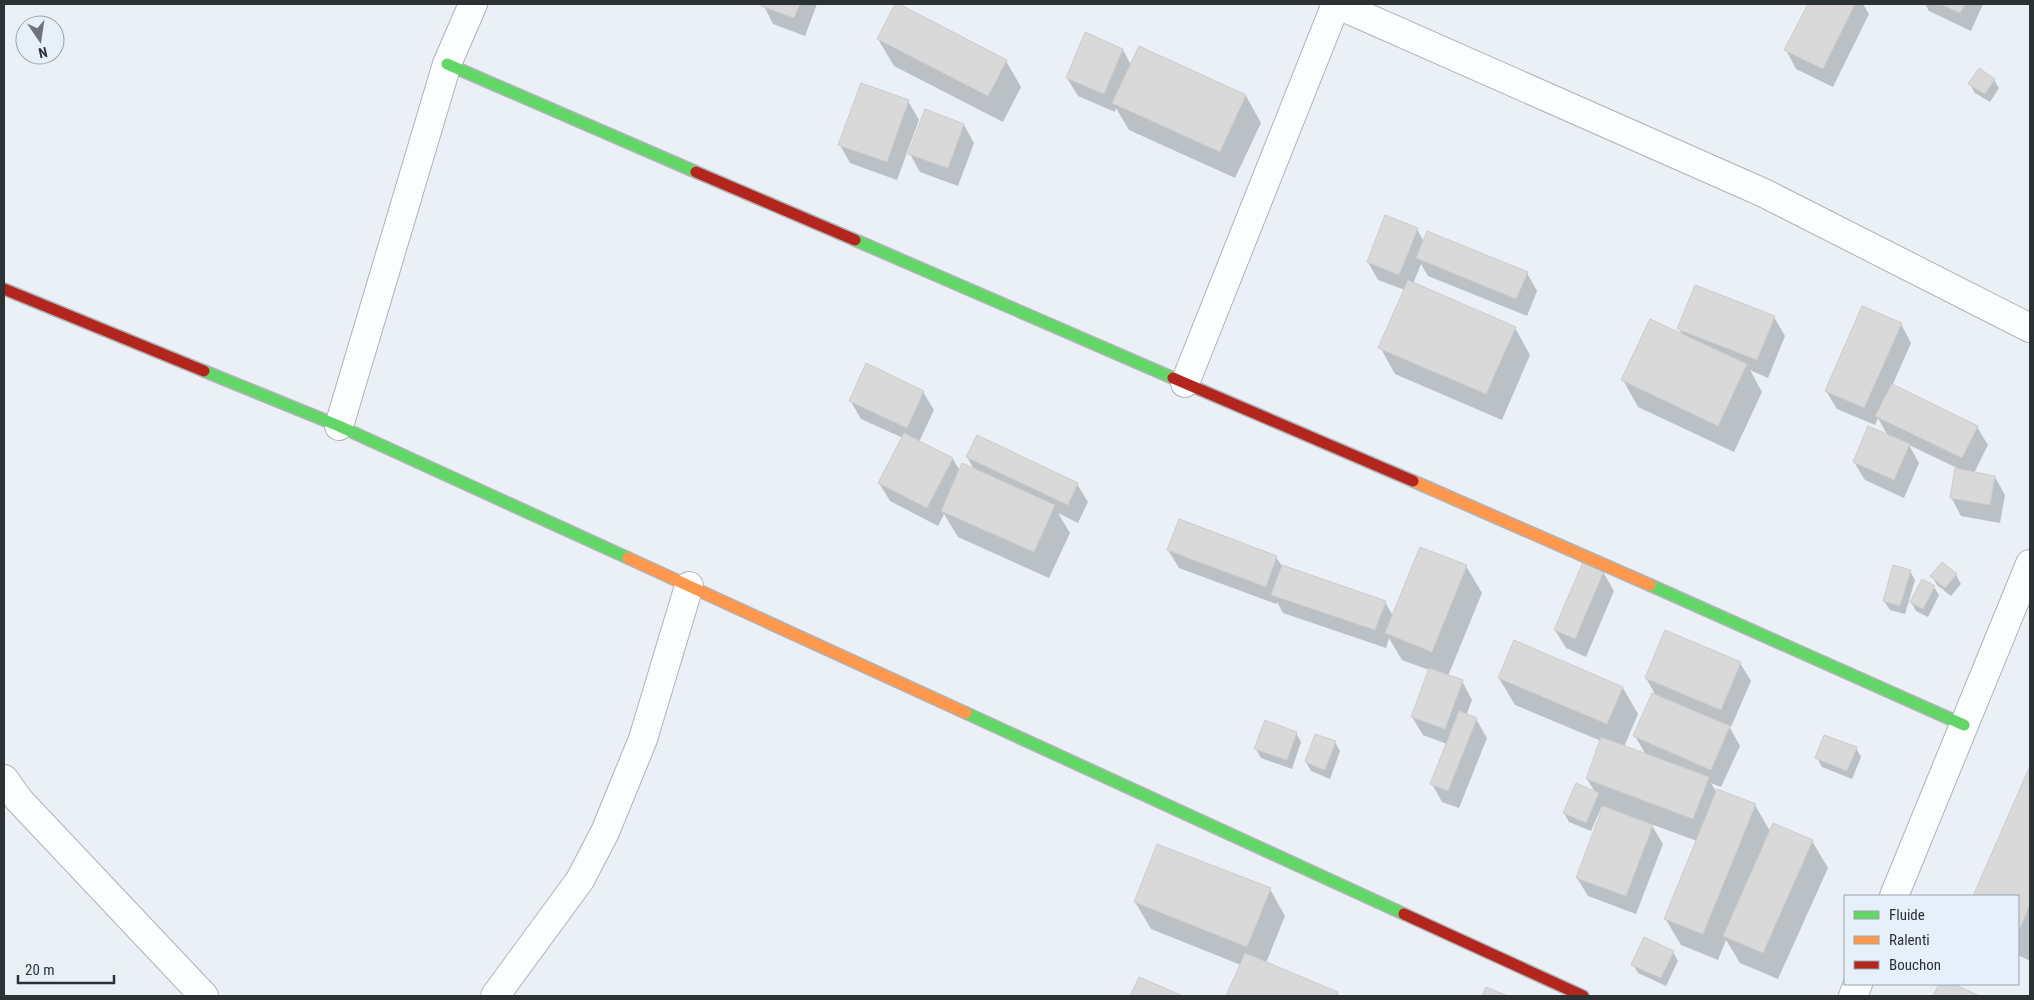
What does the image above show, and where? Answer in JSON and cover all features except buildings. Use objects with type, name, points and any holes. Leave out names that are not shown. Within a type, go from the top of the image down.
[{"type":"street","points":[[339,426],[447,64],[473,4]]},
{"type":"street","points":[[1185,383],[1336,4],[1764,193],[2030,328]]},
{"type":"street","points":[[447,64],[1551,541],[1964,725]]},
{"type":"street","points":[[4,289],[339,426],[1583,996]]},
{"type":"street","points":[[1894,895],[2030,564]]},
{"type":"street","points":[[495,996],[580,880],[605,832],[642,739],[689,586]]},
{"type":"street","points":[[4,779],[19,800],[197,994]]},
{"type":"traffic: fast","points":[[447,64],[696,172]]},
{"type":"traffic: fast","points":[[855,240],[1173,378]]},
{"type":"traffic: fast","points":[[204,371],[339,426],[628,558]]},
{"type":"traffic: fast","points":[[1650,585],[1964,725]]},
{"type":"traffic: fast","points":[[966,713],[1404,914]]},
{"type":"traffic: slow","points":[[1413,481],[1650,585]]},
{"type":"traffic: slow","points":[[628,558],[966,713]]},
{"type":"traffic: jam","points":[[696,172],[855,240]]},
{"type":"traffic: jam","points":[[4,289],[204,371]]},
{"type":"traffic: jam","points":[[1173,378],[1413,481]]},
{"type":"traffic: jam","points":[[1404,914],[1583,996]]}]
